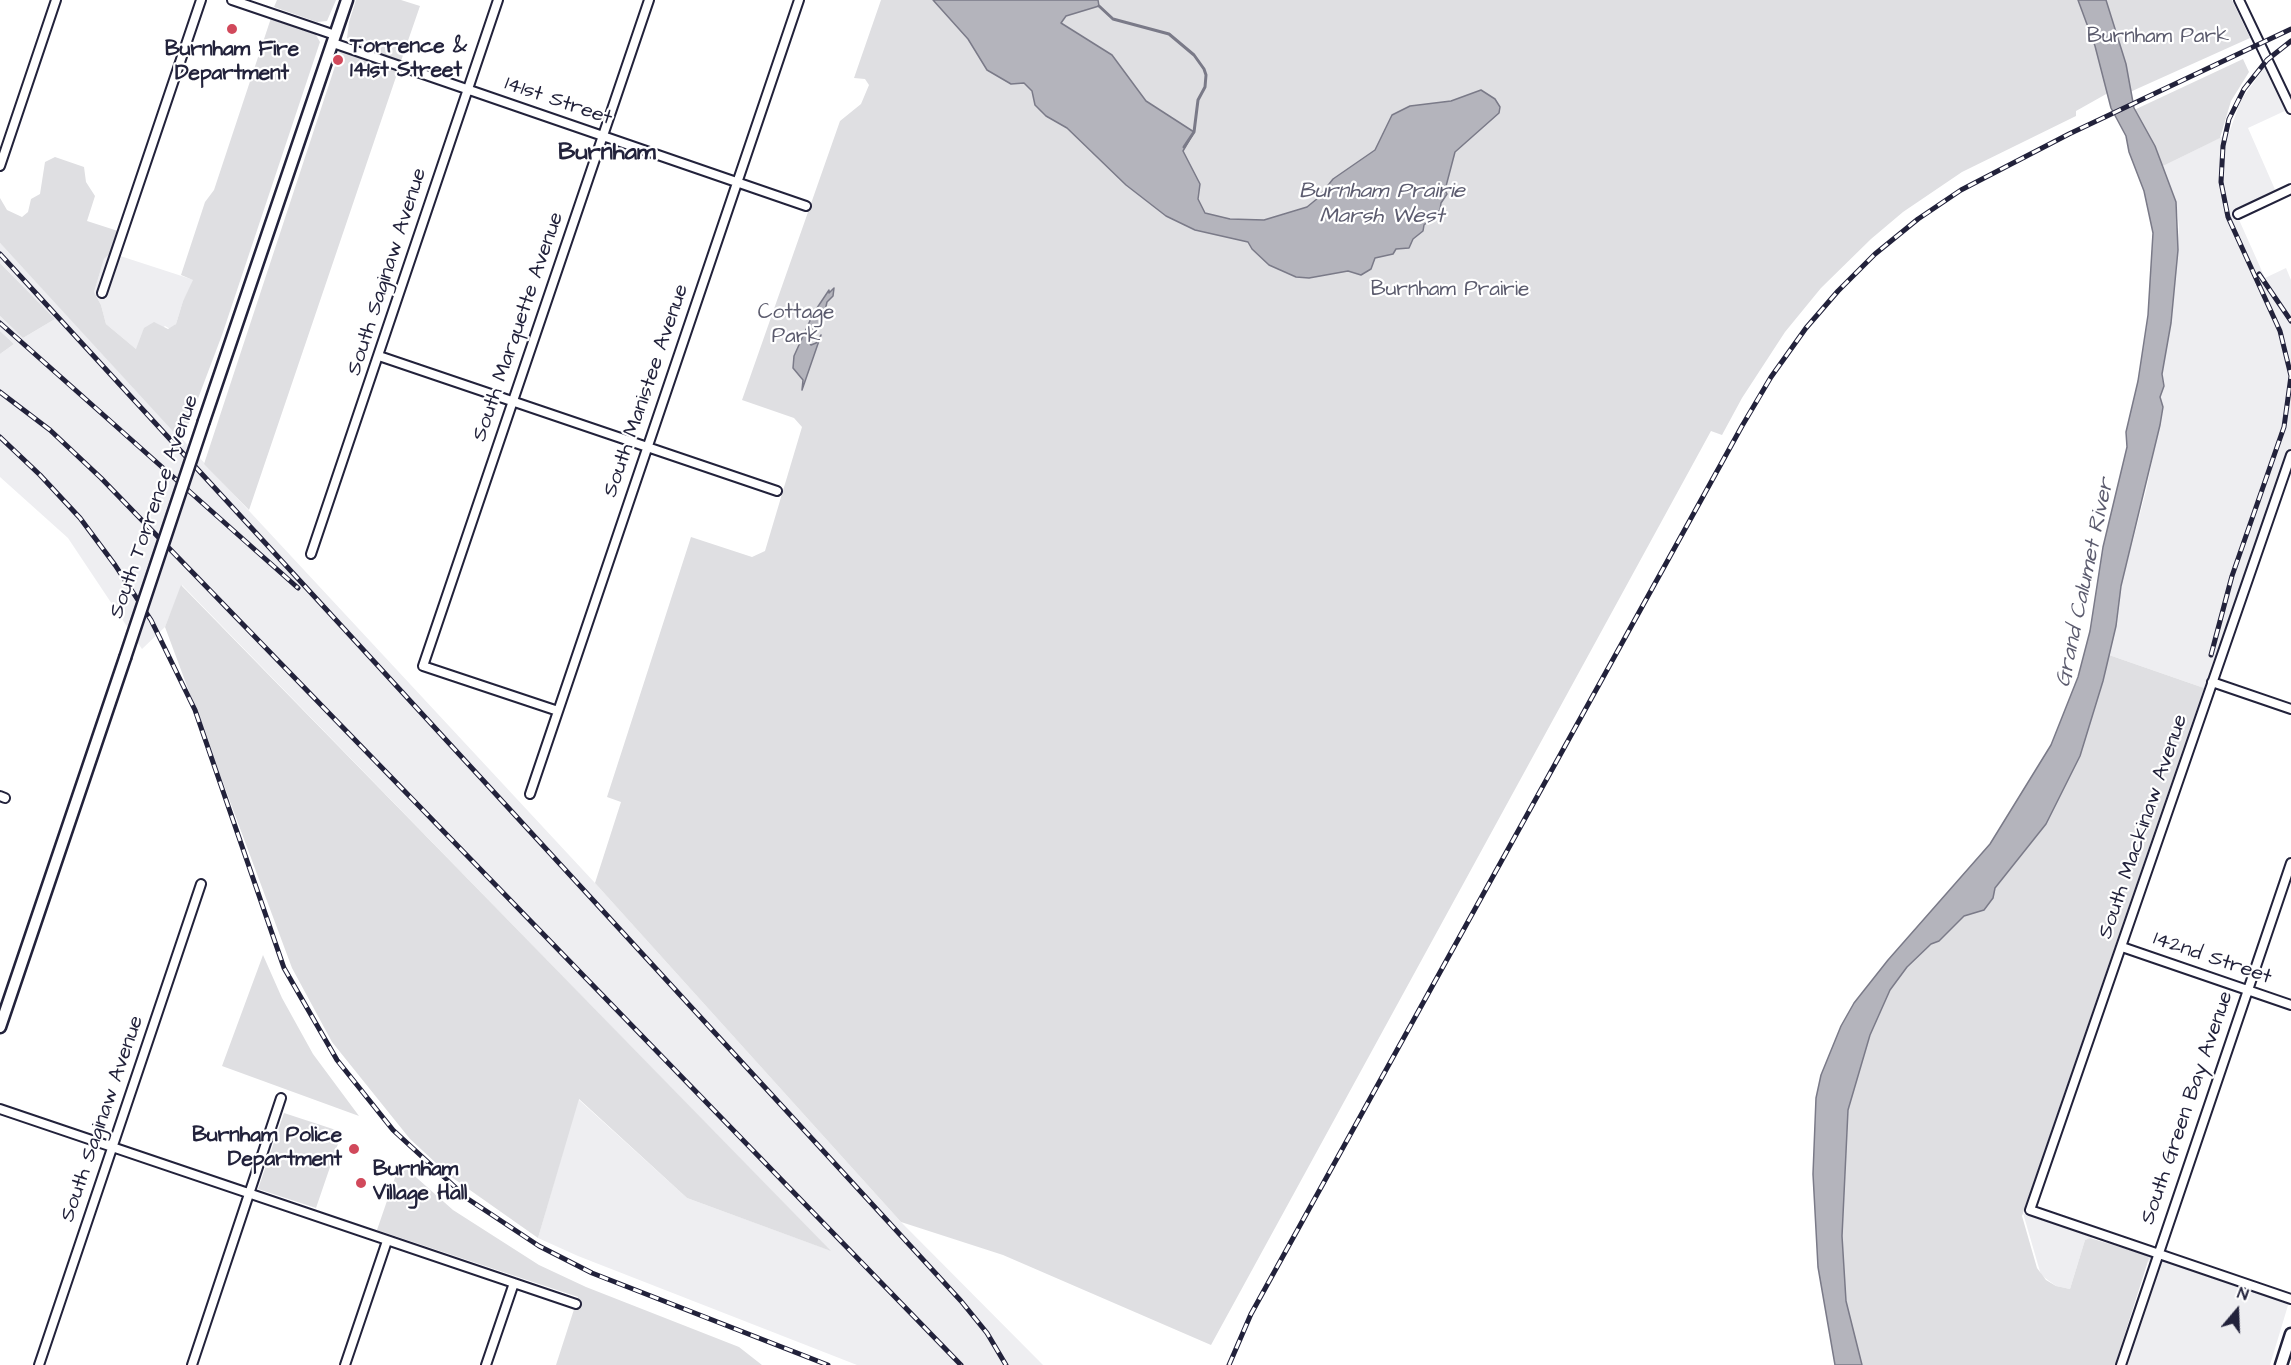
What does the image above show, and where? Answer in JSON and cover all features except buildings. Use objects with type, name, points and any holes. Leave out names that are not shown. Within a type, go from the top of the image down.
[{"type":"main road","name":"South Torrence Avenue","points":[[0,1027],[347,0]]},
{"type":"main road","points":[[2281,1365],[2291,1334]]},
{"type":"street","points":[[0,166],[56,0]]},
{"type":"street","points":[[102,292],[201,0]]},
{"type":"street","name":"141st Street","points":[[232,0],[467,90],[806,206]]},
{"type":"street","name":"South Saginaw Avenue","points":[[311,554],[498,0]]},
{"type":"street","name":"South Marquette Avenue","points":[[558,711],[423,666],[649,0]]},
{"type":"street","name":"South Manistee Avenue","points":[[530,794],[800,0]]},
{"type":"street","points":[[2239,0],[2291,109]]},
{"type":"street","points":[[2238,214],[2291,189]]},
{"type":"street","points":[[379,356],[777,491]]},
{"type":"street","name":"South Mackinaw Avenue","points":[[2157,1253],[2030,1210],[2291,455]]},
{"type":"street","points":[[2212,682],[2291,709]]},
{"type":"street","name":"South Green Bay Avenue","points":[[2121,1365],[2157,1253],[2291,863]]},
{"type":"street","name":"South Saginaw Avenue","points":[[39,1365],[201,885]]},
{"type":"street","name":"142nd Street","points":[[2122,947],[2291,1005]]},
{"type":"street","points":[[192,1365],[281,1098]]},
{"type":"street","points":[[0,1109],[576,1304]]},
{"type":"street","points":[[345,1365],[387,1241]]},
{"type":"street","points":[[2157,1253],[2291,1299]]},
{"type":"street","points":[[486,1365],[514,1283]]},
{"type":"shaded area","points":[[2267,64],[2289,109],[2248,128],[2277,194],[2236,213],[2265,278],[2286,268],[2291,280],[2291,451],[2218,660],[2214,659],[2204,688],[2109,655],[2121,586],[2146,491],[2163,407],[2160,397],[2164,386],[2162,374],[2171,323],[2179,227],[2176,202],[2161,167],[2229,133],[2241,100]]},
{"type":"shaded area","points":[[0,243],[595,883],[901,1222],[1043,1365],[857,1365],[578,1256],[538,1238],[578,1099],[687,1198],[829,1250],[182,585],[165,627],[142,649],[68,538],[0,477],[0,354],[14,344],[0,331],[0,316],[23,338],[55,319],[0,263]]},
{"type":"shaded area","points":[[111,253],[194,280],[183,301],[176,324],[170,329],[165,326],[136,349],[106,324],[101,305],[94,292],[104,259]]},
{"type":"shaded area","points":[[2023,1213],[2094,1237],[2085,1240],[2070,1289],[2056,1286],[2041,1275]]},
{"type":"shaded area","points":[[2146,1255],[2289,1302],[2270,1365],[2115,1365],[2149,1263]]},
{"type":"green space","points":[[277,0],[336,0],[327,21],[317,22],[274,7]]},
{"type":"green space","points":[[356,0],[401,0],[420,6],[401,61],[355,45],[347,38]]},
{"type":"green space","name":"Burnham Prairie","points":[[881,0],[2078,0],[2095,46],[2108,93],[2076,111],[2076,116],[1962,172],[1903,212],[1871,239],[1821,288],[1785,332],[1742,398],[1722,435],[1711,431],[1211,1345],[1003,1255],[901,1222],[595,883],[621,802],[607,797],[691,537],[752,557],[765,551],[802,427],[794,418],[742,400],[840,121],[861,104],[869,85],[865,79],[854,78]]},
{"type":"green space","name":"Burnham Park","points":[[2106,0],[2232,0],[2250,38],[2130,92],[2126,64]]},
{"type":"green space","points":[[271,18],[315,33],[320,42],[222,335],[182,441],[0,243],[0,198],[7,210],[22,217],[28,212],[31,199],[40,194],[45,162],[55,157],[84,167],[86,182],[95,196],[87,221],[118,231],[111,253],[104,259],[94,292],[101,305],[106,324],[136,349],[144,328],[154,322],[168,329],[176,324],[193,280],[181,275],[205,202],[214,190]]},
{"type":"green space","points":[[340,51],[398,71],[249,510],[204,464]]},
{"type":"green space","points":[[2243,59],[2249,72],[2231,101],[2220,138],[2161,167],[2155,146],[2134,110]]},
{"type":"green space","points":[[0,263],[55,319],[23,338],[0,316]]},
{"type":"green space","points":[[0,331],[14,344],[0,354]]},
{"type":"green space","points":[[181,585],[831,1251],[687,1198],[579,1099],[538,1238],[450,1176],[410,1139],[332,1042],[292,968],[165,627]]},
{"type":"green space","points":[[2109,655],[2204,688],[2022,1216],[2037,1268],[2046,1280],[2056,1286],[2070,1289],[2085,1240],[2090,1238],[2146,1255],[2149,1258],[2115,1365],[1862,1365],[1846,1301],[1842,1236],[1848,1110],[1870,1035],[1890,990],[1907,967],[1931,944],[1939,941],[1964,916],[1984,910],[1993,898],[1995,888],[2046,824],[2080,756]]},
{"type":"green space","points":[[263,955],[282,998],[313,1054],[359,1116],[222,1066]]},
{"type":"green space","points":[[284,1113],[342,1132],[316,1208],[258,1189]]},
{"type":"green space","points":[[400,1163],[453,1210],[539,1265],[586,1287],[739,1347],[762,1365],[556,1365],[578,1297],[377,1230]]},
{"type":"water","name":"Burnham Prairie Marsh West","points":[[933,0],[1098,0],[1099,6],[1066,16],[1061,23],[1112,55],[1146,101],[1194,132],[1183,151],[1200,184],[1198,199],[1205,213],[1230,219],[1264,220],[1307,207],[1318,198],[1333,179],[1375,150],[1392,115],[1410,106],[1451,101],[1481,90],[1495,99],[1500,107],[1499,113],[1455,152],[1445,190],[1447,194],[1441,203],[1440,210],[1424,225],[1423,231],[1413,239],[1409,248],[1396,249],[1393,254],[1375,258],[1371,269],[1361,275],[1348,271],[1309,278],[1296,277],[1269,265],[1248,242],[1195,230],[1166,216],[1126,185],[1067,128],[1046,116],[1035,105],[1032,91],[1024,83],[1011,84],[987,70],[968,39]]},
{"type":"water","points":[[2078,0],[2106,0],[2126,64],[2134,108],[2155,146],[2176,202],[2178,250],[2171,323],[2162,374],[2164,386],[2160,397],[2163,407],[2160,425],[2121,586],[2116,626],[2103,681],[2080,756],[2046,824],[1995,888],[1993,898],[1984,910],[1964,916],[1939,941],[1931,944],[1907,967],[1890,990],[1870,1035],[1848,1110],[1842,1236],[1846,1301],[1862,1365],[1835,1365],[1818,1267],[1813,1174],[1816,1098],[1821,1075],[1841,1026],[1854,1003],[1888,960],[1990,844],[2051,745],[2078,677],[2090,631],[2103,547],[2127,447],[2126,432],[2138,381],[2148,315],[2153,233],[2144,191],[2129,152],[2126,136],[2111,108],[2095,46]]},
{"type":"water","points":[[834,288],[833,296],[827,302],[824,315],[809,343],[811,345],[816,343],[821,335],[802,390],[803,380],[793,368],[794,356],[813,314],[829,290],[829,293]]},
{"type":"waterway","points":[[1099,6],[1113,19],[1169,34],[1194,55],[1204,69],[1205,87],[1198,100],[1194,132],[1184,147]]},
{"type":"railway","points":[[1229,1365],[1251,1314],[1742,426],[1771,377],[1806,328],[1838,291],[1875,254],[1918,219],[1961,190],[2069,134],[2291,29]]},
{"type":"railway","points":[[2211,655],[2232,576],[2284,427],[2291,376],[2280,331],[2228,217],[2221,182],[2223,146],[2229,119],[2244,89],[2267,60],[2291,41]]},
{"type":"railway","points":[[0,254],[961,1301],[987,1333],[1006,1365]]},
{"type":"railway","points":[[2259,274],[2291,321]]},
{"type":"railway","points":[[0,323],[298,588]]},
{"type":"railway","points":[[0,392],[50,430],[101,478],[961,1365]]},
{"type":"railway","points":[[0,437],[80,518],[115,565],[151,620],[195,710],[284,968],[337,1060],[393,1130],[468,1199],[539,1246],[592,1273],[828,1365]]},
{"type":"place","name":"Burnham Fire Department","points":[[232,29]]},
{"type":"place","name":"Torrence & 141st Street","points":[[338,60]]},
{"type":"place","name":"Burnham Police Department","points":[[354,1149]]},
{"type":"place","name":"Burnham Village Hall","points":[[361,1183]]},
{"type":"district","name":"Burnham","points":[[607,154]]},
{"type":"park label","name":"Cottage Park","points":[[796,326]]},
{"type":"water label","name":"Grand Calumet River","points":[[2086,583]]}]
